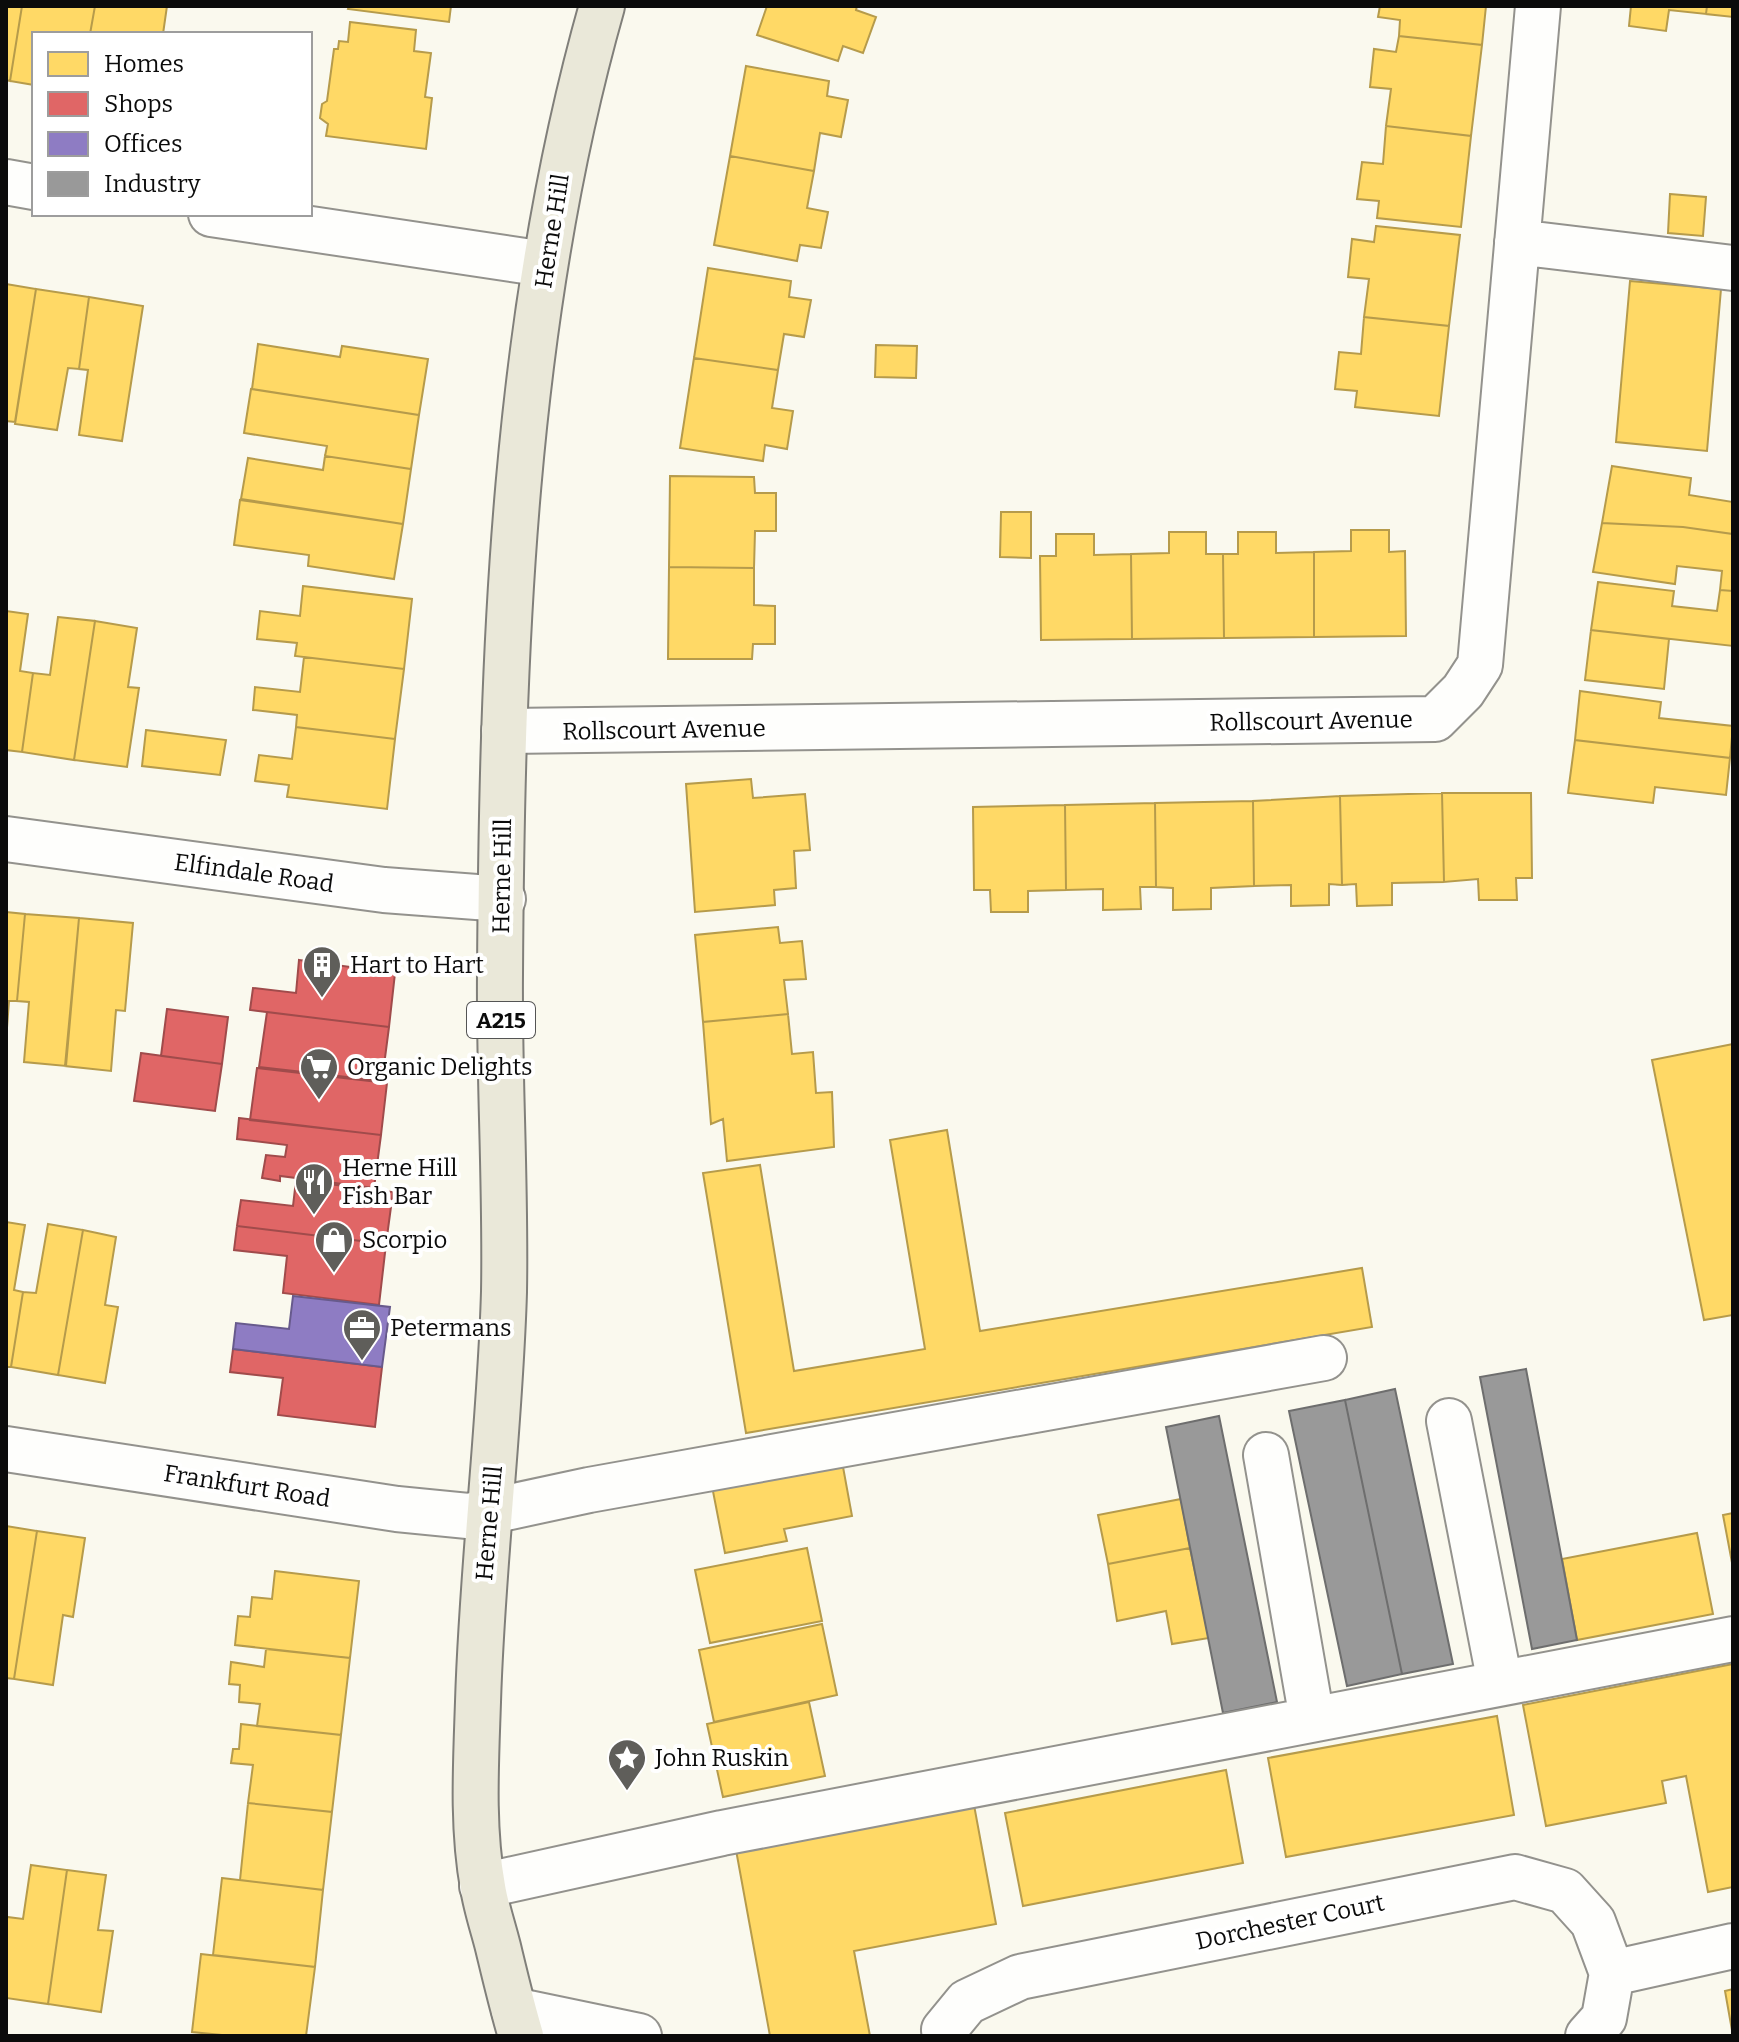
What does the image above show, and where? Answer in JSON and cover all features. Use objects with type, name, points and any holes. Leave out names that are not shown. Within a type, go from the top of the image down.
[{"type":"main road","name":"Herne Hill","points":[[518,2023],[482,1886],[476,1748],[480,1628],[498,1411],[504,1268],[500,973],[504,731],[512,554],[545,264],[570,128],[602,6]]},
{"type":"street","name":"Rollscourt Avenue","points":[[504,731],[1435,719],[1463,691],[1480,665],[1538,6]]},
{"type":"street","points":[[6,182],[32,187]]},
{"type":"street","points":[[224,216],[545,264]]},
{"type":"street","points":[[1517,242],[1733,268]]},
{"type":"street","name":"Elfindale Road","points":[[6,839],[384,890],[503,899]]},
{"type":"street","name":"Frankfurt Road","points":[[6,1449],[397,1509],[468,1516],[589,1490],[1324,1358]]},
{"type":"street","points":[[1449,1421],[1500,1683]]},
{"type":"street","points":[[1266,1455],[1312,1719]]},
{"type":"street","points":[[482,1886],[722,1833],[1733,1639]]},
{"type":"street","name":"Dorchester Court","points":[[945,2036],[944,2030],[967,2002],[1020,1977],[1515,1877],[1565,1891],[1593,1922],[1612,1973]]},
{"type":"street","points":[[1588,2036],[1604,2018],[1612,1973],[1733,1946]]},
{"type":"street","points":[[518,2023],[639,2036]]},
{"type":"building: Homes","points":[[6,6],[22,6],[10,81],[6,80]]},
{"type":"building: Homes","points":[[22,6],[95,6],[90,32],[32,32],[32,85],[10,81]]},
{"type":"building: Homes","points":[[95,6],[167,6],[163,32],[90,32]]},
{"type":"building: Homes","points":[[349,6],[451,6],[449,22],[348,9]]},
{"type":"building: Homes","points":[[767,6],[857,6],[856,10],[876,17],[863,53],[843,46],[838,61],[757,35]]},
{"type":"building: Homes","points":[[1380,6],[1486,6],[1482,45],[1399,36],[1400,20],[1378,17]]},
{"type":"building: Homes","points":[[1631,6],[1707,6],[1706,14],[1669,10],[1666,31],[1629,26]]},
{"type":"building: Homes","points":[[1707,6],[1733,6],[1733,17],[1706,14]]},
{"type":"building: Homes","points":[[350,22],[416,30],[414,51],[431,53],[425,97],[432,98],[426,149],[326,136],[328,124],[320,118],[322,104],[327,101],[334,49],[338,49],[339,41],[348,42]]},
{"type":"building: Homes","points":[[1399,36],[1482,45],[1471,136],[1386,126],[1391,89],[1370,87],[1374,49],[1396,52]]},
{"type":"building: Homes","points":[[746,66],[829,81],[827,96],[848,100],[841,137],[820,133],[814,171],[730,156]]},
{"type":"building: Homes","points":[[1386,126],[1471,136],[1461,227],[1377,218],[1379,201],[1357,199],[1362,162],[1383,164]]},
{"type":"building: Homes","points":[[730,156],[814,171],[807,208],[828,212],[821,248],[800,245],[797,261],[714,245]]},
{"type":"building: Homes","points":[[1670,194],[1706,197],[1703,236],[1668,233]]},
{"type":"building: Homes","points":[[1376,226],[1460,235],[1449,326],[1364,317],[1369,279],[1348,277],[1352,239],[1374,242]]},
{"type":"building: Homes","points":[[708,268],[791,281],[789,297],[811,300],[804,337],[784,334],[778,370],[694,358]]},
{"type":"building: Homes","points":[[1630,281],[1721,289],[1707,451],[1616,442]]},
{"type":"building: Homes","points":[[6,284],[36,289],[15,422],[6,421]]},
{"type":"building: Homes","points":[[36,289],[89,297],[79,369],[68,368],[57,430],[15,424]]},
{"type":"building: Homes","points":[[89,297],[143,306],[122,441],[79,435],[88,370],[79,369]]},
{"type":"building: Homes","points":[[1364,317],[1449,326],[1439,416],[1355,407],[1357,391],[1335,389],[1339,352],[1361,354]]},
{"type":"building: Homes","points":[[258,344],[340,357],[342,346],[428,359],[419,415],[252,389]]},
{"type":"building: Homes","points":[[876,345],[917,346],[916,378],[875,377]]},
{"type":"building: Homes","points":[[694,358],[778,370],[772,408],[793,411],[787,449],[765,445],[763,461],[680,448]]},
{"type":"building: Homes","points":[[251,389],[419,415],[411,469],[325,456],[327,446],[244,433]]},
{"type":"building: Homes","points":[[325,456],[411,469],[403,524],[241,499],[248,458],[323,470]]},
{"type":"building: Homes","points":[[1612,466],[1691,478],[1689,495],[1733,502],[1733,534],[1683,527],[1602,523]]},
{"type":"building: Homes","points":[[670,476],[754,477],[755,493],[776,493],[776,531],[755,531],[754,568],[669,567]]},
{"type":"building: Homes","points":[[240,500],[403,524],[394,579],[308,566],[309,555],[234,545]]},
{"type":"building: Homes","points":[[1001,512],[1031,512],[1031,558],[1000,557]]},
{"type":"building: Homes","points":[[1602,523],[1683,527],[1733,534],[1733,591],[1720,590],[1722,571],[1677,566],[1675,584],[1593,572]]},
{"type":"building: Homes","points":[[1351,530],[1389,530],[1389,552],[1405,551],[1406,636],[1314,637],[1314,552],[1351,551]]},
{"type":"building: Homes","points":[[1169,532],[1206,532],[1206,554],[1223,554],[1224,638],[1132,639],[1131,554],[1169,553]]},
{"type":"building: Homes","points":[[1238,532],[1276,532],[1276,553],[1314,552],[1314,637],[1224,638],[1223,554],[1238,554]]},
{"type":"building: Homes","points":[[1056,534],[1094,534],[1094,555],[1131,554],[1132,639],[1041,640],[1040,556],[1056,556]]},
{"type":"building: Homes","points":[[669,567],[754,568],[754,605],[775,606],[775,644],[753,644],[752,659],[668,659]]},
{"type":"building: Homes","points":[[1598,582],[1674,591],[1672,606],[1717,611],[1720,590],[1733,591],[1733,646],[1591,630]]},
{"type":"building: Homes","points":[[303,586],[412,599],[404,669],[295,656],[297,643],[257,639],[260,611],[300,616]]},
{"type":"building: Homes","points":[[6,611],[28,614],[20,671],[33,673],[22,752],[6,750]]},
{"type":"building: Homes","points":[[58,617],[95,621],[74,760],[22,752],[33,673],[50,675]]},
{"type":"building: Homes","points":[[95,621],[137,628],[128,687],[139,688],[127,767],[74,760]]},
{"type":"building: Homes","points":[[1591,630],[1669,639],[1664,689],[1585,680]]},
{"type":"building: Homes","points":[[304,657],[404,669],[395,739],[296,727],[297,715],[253,710],[255,687],[300,692]]},
{"type":"building: Homes","points":[[1580,691],[1661,702],[1659,718],[1733,726],[1730,758],[1575,740]]},
{"type":"building: Homes","points":[[296,727],[395,739],[387,809],[287,797],[289,785],[255,781],[259,755],[292,759]]},
{"type":"building: Homes","points":[[146,730],[226,740],[220,775],[142,766]]},
{"type":"building: Homes","points":[[1575,740],[1730,758],[1726,795],[1655,787],[1653,803],[1568,793]]},
{"type":"building: Homes","points":[[751,779],[753,798],[805,794],[810,850],[794,851],[796,888],[774,890],[775,905],[695,912],[686,784]]},
{"type":"building: Homes","points":[[1442,793],[1444,882],[1392,883],[1392,905],[1357,906],[1356,884],[1342,885],[1340,796]]},
{"type":"building: Homes","points":[[1442,793],[1531,793],[1532,878],[1516,878],[1517,900],[1479,900],[1478,879],[1444,882]]},
{"type":"building: Homes","points":[[1340,796],[1342,885],[1329,884],[1329,905],[1291,906],[1291,885],[1254,886],[1253,801]]},
{"type":"building: Homes","points":[[1253,801],[1254,886],[1211,888],[1211,909],[1173,910],[1173,888],[1156,887],[1155,803]]},
{"type":"building: Homes","points":[[1155,803],[1156,887],[1140,887],[1141,909],[1103,910],[1103,889],[1066,890],[1065,805]]},
{"type":"building: Homes","points":[[1065,805],[1066,890],[1028,891],[1028,912],[991,912],[990,890],[974,890],[973,807]]},
{"type":"building: Homes","points":[[6,912],[25,914],[17,1001],[9,1001],[6,1041]]},
{"type":"building: Homes","points":[[25,914],[79,918],[66,1066],[24,1062],[29,1002],[17,1001]]},
{"type":"building: Homes","points":[[79,918],[133,923],[125,1011],[116,1010],[111,1071],[65,1066]]},
{"type":"building: Homes","points":[[778,927],[780,943],[802,941],[806,979],[784,980],[788,1014],[703,1022],[695,935]]},
{"type":"building: Homes","points":[[788,1014],[792,1054],[813,1052],[816,1093],[832,1092],[834,1147],[727,1161],[723,1119],[711,1124],[703,1022]]},
{"type":"building: Homes","points":[[1733,1044],[1733,1315],[1704,1320],[1652,1060]]},
{"type":"building: Homes","points":[[947,1130],[980,1331],[1362,1268],[1372,1327],[746,1433],[703,1173],[760,1165],[794,1371],[925,1349],[890,1140]]},
{"type":"building: Homes","points":[[6,1222],[25,1225],[14,1290],[23,1292],[11,1367],[6,1367]]},
{"type":"building: Homes","points":[[48,1224],[83,1230],[58,1375],[11,1367],[23,1292],[36,1293]]},
{"type":"building: Homes","points":[[83,1230],[116,1237],[105,1305],[118,1307],[105,1383],[58,1375]]},
{"type":"building: Homes","points":[[841,1456],[852,1516],[784,1529],[787,1541],[725,1553],[711,1481]]},
{"type":"building: Homes","points":[[1181,1499],[1190,1548],[1108,1564],[1098,1515]]},
{"type":"building: Homes","points":[[1733,1513],[1733,1568],[1723,1515]]},
{"type":"building: Homes","points":[[6,1526],[37,1531],[14,1679],[6,1678]]},
{"type":"building: Homes","points":[[37,1531],[85,1538],[73,1617],[63,1615],[53,1685],[14,1679]]},
{"type":"building: Homes","points":[[1697,1533],[1713,1614],[1577,1640],[1562,1559]]},
{"type":"building: Homes","points":[[807,1548],[822,1621],[710,1643],[695,1570]]},
{"type":"building: Homes","points":[[1190,1548],[1209,1638],[1172,1644],[1166,1611],[1117,1621],[1108,1564]]},
{"type":"building: Homes","points":[[275,1571],[359,1581],[350,1658],[235,1645],[238,1616],[250,1617],[252,1597],[272,1599]]},
{"type":"building: Homes","points":[[822,1624],[837,1695],[714,1722],[699,1650]]},
{"type":"building: Homes","points":[[266,1649],[350,1658],[341,1735],[257,1726],[260,1704],[239,1702],[240,1685],[229,1684],[231,1662],[264,1667]]},
{"type":"building: Homes","points":[[1733,1664],[1733,1887],[1708,1892],[1686,1776],[1662,1781],[1666,1803],[1546,1826],[1523,1705]]},
{"type":"building: Homes","points":[[809,1702],[825,1776],[723,1797],[707,1724]]},
{"type":"building: Homes","points":[[1497,1716],[1514,1815],[1286,1857],[1268,1758]]},
{"type":"building: Homes","points":[[241,1724],[341,1735],[332,1812],[248,1803],[253,1765],[231,1763],[233,1749],[239,1749]]},
{"type":"building: Homes","points":[[1226,1770],[1243,1863],[1023,1906],[1005,1813]]},
{"type":"building: Homes","points":[[248,1803],[332,1812],[323,1890],[240,1880]]},
{"type":"building: Homes","points":[[974,1805],[996,1924],[854,1951],[870,2036],[770,2036],[736,1850]]},
{"type":"building: Homes","points":[[31,1865],[67,1870],[48,2004],[6,1998],[7,1917],[23,1919]]},
{"type":"building: Homes","points":[[67,1870],[106,1875],[98,1930],[113,1931],[101,2012],[48,2004]]},
{"type":"building: Homes","points":[[222,1878],[323,1890],[315,1967],[213,1955]]},
{"type":"building: Homes","points":[[201,1954],[315,1967],[306,2036],[232,2036],[192,2032]]},
{"type":"building: Homes","points":[[1733,1989],[1733,2036],[1725,1991]]},
{"type":"building: Shops","name":"Hart to Hart","points":[[299,960],[395,973],[389,1027],[250,1010],[253,988],[296,993]]},
{"type":"building: Shops","points":[[167,1009],[228,1017],[222,1064],[161,1056]]},
{"type":"building: Shops","points":[[267,1012],[389,1027],[382,1081],[259,1067]]},
{"type":"building: Shops","points":[[141,1053],[222,1064],[215,1111],[134,1101]]},
{"type":"building: Shops","name":"Organic Delights","points":[[257,1068],[387,1083],[381,1135],[250,1120]]},
{"type":"building: Shops","points":[[239,1118],[381,1135],[374,1188],[280,1176],[280,1181],[262,1178],[266,1155],[285,1157],[287,1145],[237,1139]]},
{"type":"building: Shops","name":"Herne Hill Fish Bar","points":[[296,1180],[393,1192],[386,1244],[237,1226],[241,1200],[293,1206]]},
{"type":"building: Shops","name":"Scorpio","points":[[237,1226],[386,1244],[379,1305],[283,1293],[287,1256],[234,1250]]},
{"type":"building: Shops","points":[[233,1349],[382,1367],[375,1427],[278,1415],[283,1378],[230,1372]]},
{"type":"building: Offices","points":[[293,1296],[390,1307],[382,1367],[233,1349],[236,1323],[289,1329]]},
{"type":"building: Industry","points":[[1526,1369],[1577,1640],[1532,1649],[1480,1377]]},
{"type":"building: Industry","points":[[1395,1389],[1453,1664],[1402,1674],[1345,1400]]},
{"type":"building: Industry","points":[[1345,1400],[1402,1674],[1347,1686],[1289,1411]]},
{"type":"building: Industry","points":[[1219,1416],[1277,1702],[1223,1713],[1166,1427]]},
{"type":"place","name":"Hart to Hart","points":[[322,999]]},
{"type":"place","name":"Organic Delights","points":[[319,1101]]},
{"type":"place","name":"Herne Hill Fish Bar","points":[[314,1216]]},
{"type":"place","name":"Scorpio","points":[[334,1274]]},
{"type":"place","name":"Petermans","points":[[362,1362]]},
{"type":"place","name":"John Ruskin","points":[[627,1792]]}]
